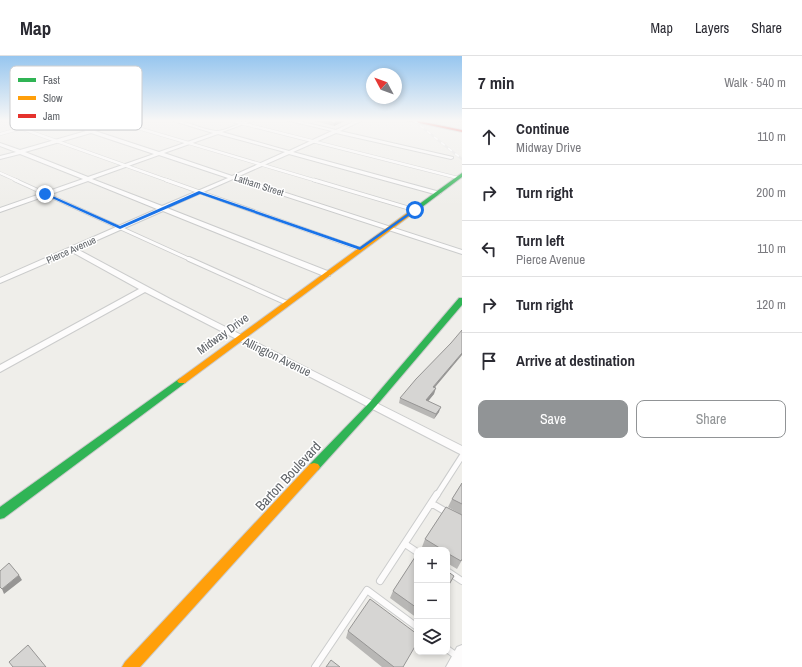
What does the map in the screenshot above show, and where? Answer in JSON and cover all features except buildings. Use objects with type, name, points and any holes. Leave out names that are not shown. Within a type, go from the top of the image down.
[{"type":"street","points":[[11,149],[326,274]]},
{"type":"street","points":[[0,158],[32,149]]},
{"type":"street","name":"Latham Street","points":[[144,149],[462,252]]},
{"type":"street","points":[[0,210],[171,149]]},
{"type":"street","points":[[277,149],[438,193]]},
{"type":"street","name":"Pierce Avenue","points":[[0,281],[298,149]]},
{"type":"street","points":[[411,149],[451,158]]},
{"type":"street","name":"Midway Drive","points":[[0,514],[460,176]]},
{"type":"street","name":"Allington Avenue","points":[[72,249],[144,290],[238,338],[374,404],[462,452]]},
{"type":"street","points":[[0,369],[144,290]]},
{"type":"street","name":"Barton Boulevard","points":[[130,667],[374,404],[462,300]]},
{"type":"lane","points":[[74,149],[360,249]]},
{"type":"lane","points":[[207,149],[415,210]]},
{"type":"lane","points":[[345,149],[460,176]]},
{"type":"lane","points":[[0,173],[287,303]]},
{"type":"lane","points":[[380,581],[462,456]]},
{"type":"lane","points":[[431,503],[456,517]]},
{"type":"lane","points":[[405,544],[414,550]]},
{"type":"lane","points":[[450,573],[462,581]]},
{"type":"lane","points":[[315,667],[367,590],[414,625]]},
{"type":"railway","points":[[449,149],[462,159]]},
{"type":"traffic: fast","points":[[420,206],[462,175]]},
{"type":"traffic: fast","points":[[314,467],[373,404],[462,300]]},
{"type":"traffic: fast","points":[[0,514],[182,381]]},
{"type":"traffic: slow","points":[[182,381],[420,206]]},
{"type":"traffic: slow","points":[[130,667],[314,467]]},
{"type":"route","points":[[45,194],[120,228],[199,192],[360,249],[415,210]]}]
